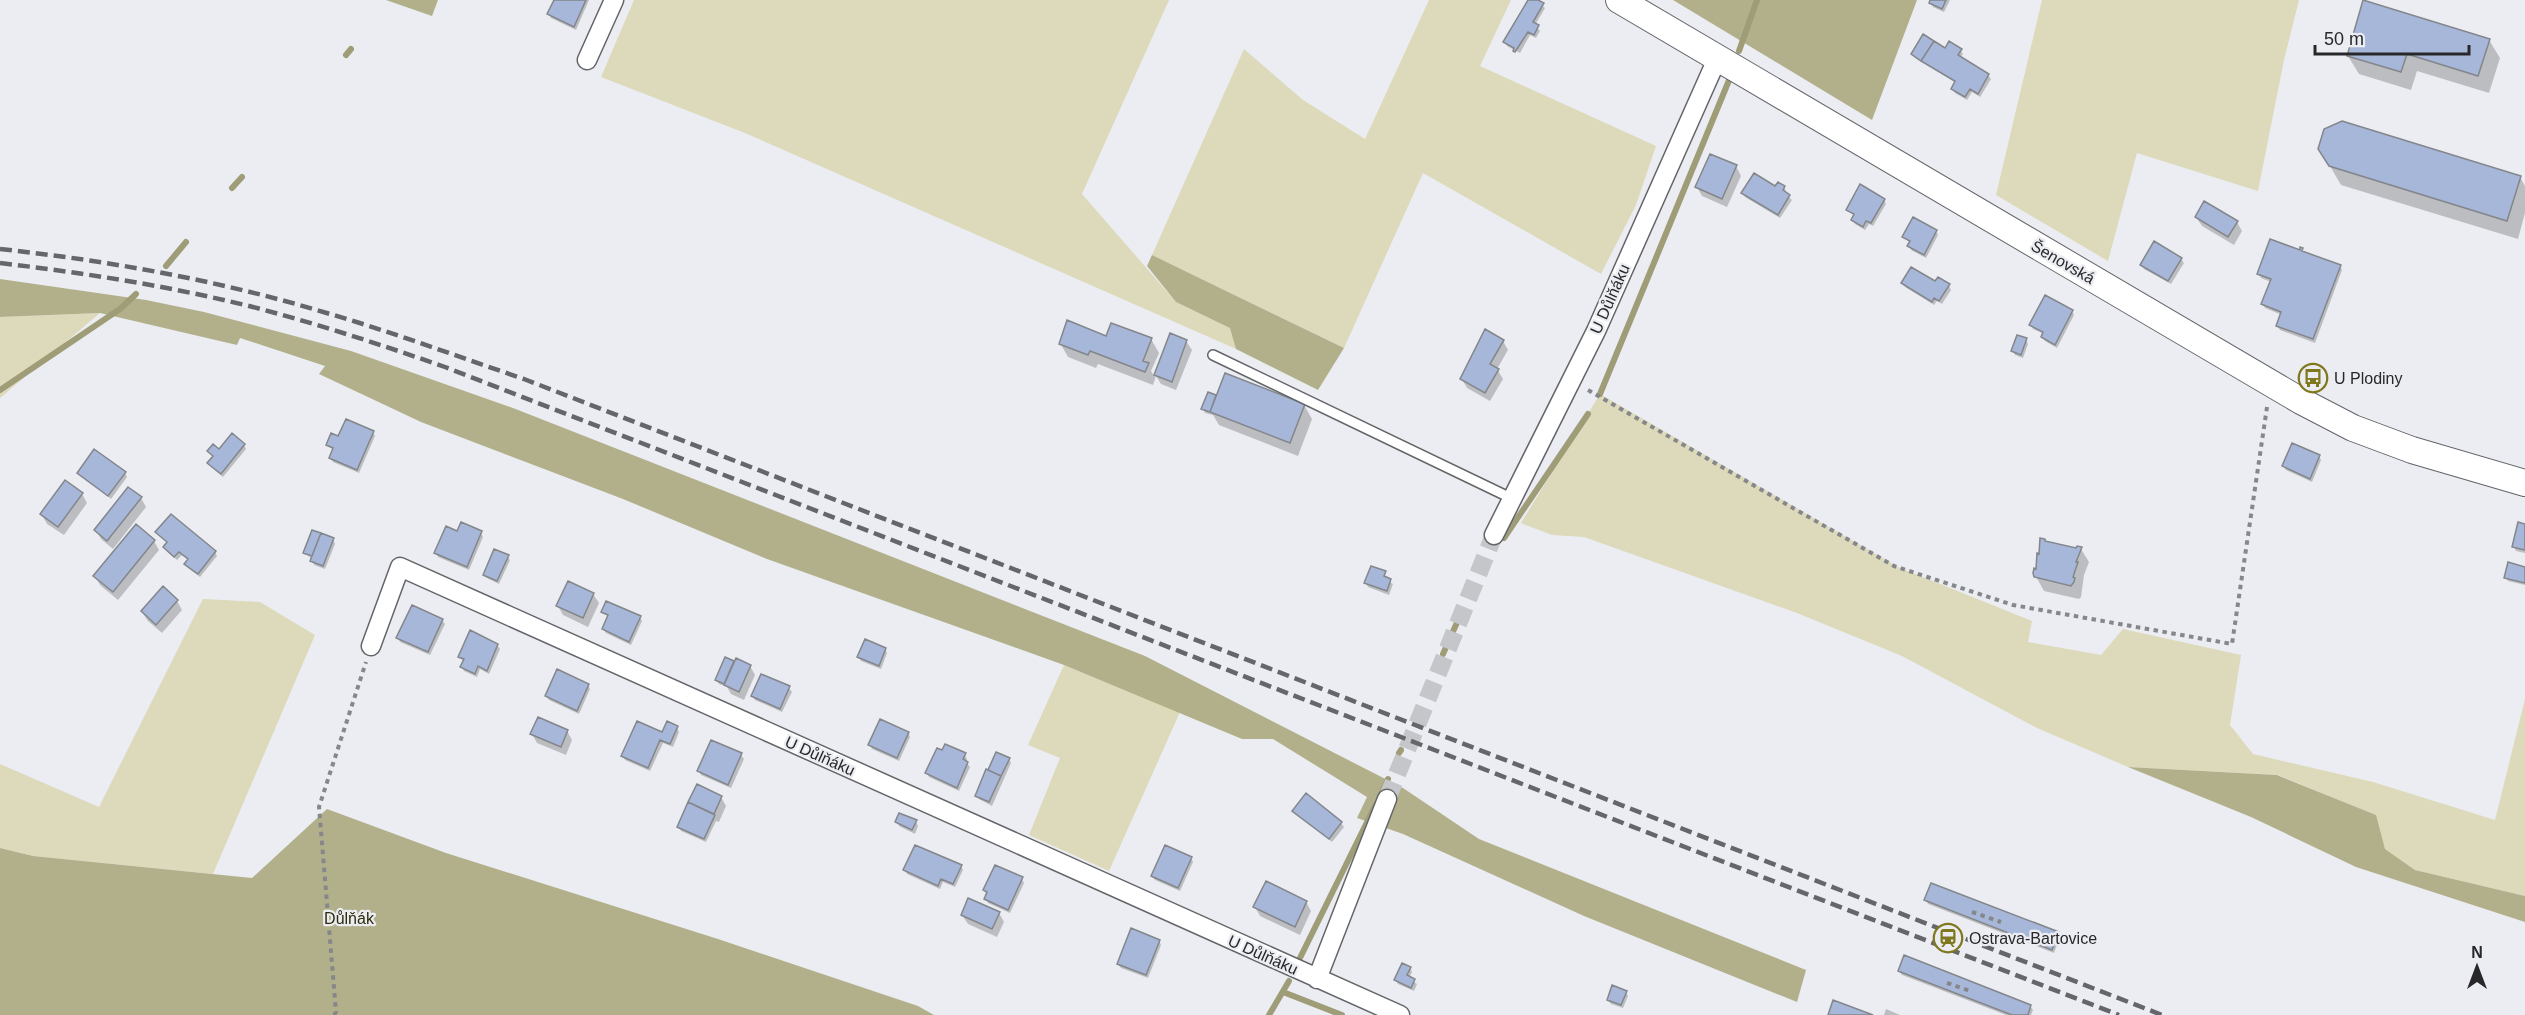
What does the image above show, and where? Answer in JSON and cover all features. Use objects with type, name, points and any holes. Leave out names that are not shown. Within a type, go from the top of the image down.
[{"type":"street","points":[[587,60],[614,0]]},
{"type":"street","name":"Šenovská","points":[[1619,0],[2270,384],[2353,428],[2412,450],[2525,483]]},
{"type":"street","name":"U Důlňáku","points":[[1494,536],[1571,381],[1717,59]]},
{"type":"street","name":"U Důlňáku","points":[[372,646],[400,567],[1400,1015]]},
{"type":"street","name":"U Důlňáku","points":[[1317,979],[1387,799]]},
{"type":"lane","points":[[1213,355],[1512,499]]},
{"type":"path","points":[[1571,381],[1894,566],[2013,604],[2232,644],[2270,384]]},
{"type":"path","points":[[334,1015],[336,1012],[319,807],[372,646]]},
{"type":"path","points":[[1972,912],[2001,922]]},
{"type":"path","points":[[1947,983],[1970,991]]},
{"type":"shaded area","points":[[634,0],[1169,0],[1082,194],[1176,302],[1231,328],[1236,349],[745,133],[601,77]]},
{"type":"shaded area","points":[[1429,0],[1511,0],[1480,66],[1656,146],[1636,205],[1601,274],[1423,173],[1344,348],[1152,255],[1244,49],[1303,100],[1365,139]]},
{"type":"shaded area","points":[[2042,0],[2299,0],[2284,60],[2258,191],[2137,153],[2108,261],[1996,195]]},
{"type":"shaded area","points":[[100,313],[0,398],[0,317]]},
{"type":"shaded area","points":[[1600,394],[1898,567],[2032,621],[2028,642],[2101,655],[2123,629],[2241,655],[2230,725],[2253,754],[2373,782],[2495,820],[2525,699],[2525,896],[2415,870],[2385,849],[2375,815],[2278,775],[2128,767],[2037,728],[1902,656],[1797,613],[1584,537],[1552,535],[1521,523]]},
{"type":"shaded area","points":[[203,599],[260,602],[315,635],[213,874],[33,856],[0,848],[0,764],[99,807]]},
{"type":"shaded area","points":[[1064,665],[1180,712],[1109,871],[1029,835],[1060,758],[1028,745]]},
{"type":"green space","points":[[386,0],[438,0],[432,16]]},
{"type":"green space","points":[[1673,0],[1917,0],[1872,120]]},
{"type":"green space","points":[[1152,255],[1344,348],[1318,390],[1236,349],[1230,328],[1176,302],[1147,266]]},
{"type":"green space","points":[[0,279],[146,300],[204,312],[351,351],[513,408],[1145,656],[1403,788],[1479,839],[1806,970],[1797,1002],[1584,916],[1403,834],[1357,818],[1367,797],[1273,739],[1242,739],[1064,665],[767,559],[623,499],[421,422],[319,374],[325,366],[240,338],[237,345],[100,313],[0,317]]},
{"type":"green space","points":[[2128,767],[2277,775],[2376,815],[2385,849],[2415,870],[2525,896],[2525,922],[2356,867],[2251,817]]},
{"type":"green space","name":"Důlňák","points":[[327,809],[446,853],[718,939],[918,1006],[934,1015],[0,1015],[0,848],[33,856],[252,878]]},
{"type":"building","points":[[554,0],[586,0],[574,27],[547,14]]},
{"type":"building","points":[[1528,0],[1538,0],[1544,3],[1533,22],[1539,25],[1534,35],[1528,32],[1515,52],[1514,48],[1503,42]]},
{"type":"building","points":[[1930,0],[1946,0],[1942,9],[1929,3]]},
{"type":"building","points":[[2363,0],[2490,39],[2478,76],[2407,54],[2401,72],[2347,56]]},
{"type":"building","points":[[1923,34],[1934,41],[1921,61],[1911,54]]},
{"type":"building","points":[[1934,41],[1945,48],[1949,41],[1962,49],[1958,55],[1989,74],[1978,94],[1970,89],[1965,97],[1951,89],[1955,81],[1921,61]]},
{"type":"building","points":[[2342,121],[2521,176],[2507,221],[2329,166],[2318,149],[2324,129]]},
{"type":"building","points":[[1710,154],[1737,165],[1722,199],[1695,187]]},
{"type":"building","points":[[1754,173],[1775,186],[1778,182],[1785,186],[1783,190],[1790,195],[1778,215],[1741,193]]},
{"type":"building","points":[[1860,184],[1885,199],[1871,223],[1866,221],[1863,227],[1851,220],[1854,214],[1846,210]]},
{"type":"building","points":[[2204,201],[2238,221],[2228,237],[2195,217]]},
{"type":"building","points":[[1913,217],[1937,230],[1924,255],[1907,246],[1910,241],[1902,237]]},
{"type":"building","points":[[2270,239],[2300,250],[2300,247],[2303,248],[2302,251],[2341,265],[2313,339],[2276,326],[2281,312],[2261,304],[2271,279],[2257,274]]},
{"type":"building","points":[[2154,241],[2182,258],[2168,281],[2140,265]]},
{"type":"building","points":[[1911,267],[1935,281],[1938,277],[1950,284],[1939,301],[1934,298],[1932,302],[1901,283]]},
{"type":"building","points":[[2045,295],[2073,310],[2055,345],[2041,337],[2043,332],[2029,325]]},
{"type":"building","points":[[1067,320],[1106,336],[1111,323],[1152,338],[1143,361],[1149,363],[1145,372],[1090,351],[1088,355],[1059,344]]},
{"type":"building","points":[[1485,329],[1504,340],[1490,364],[1499,369],[1485,393],[1460,379]]},
{"type":"building","points":[[1170,333],[1187,340],[1172,382],[1154,375]]},
{"type":"building","points":[[2017,335],[2027,338],[2021,355],[2011,351]]},
{"type":"building","points":[[1225,373],[1305,404],[1290,443],[1210,412]]},
{"type":"building","points":[[1208,392],[1216,395],[1210,412],[1201,409]]},
{"type":"building","points":[[346,419],[374,431],[357,470],[329,458],[333,448],[326,445],[331,433],[338,436]]},
{"type":"building","points":[[232,433],[245,444],[221,474],[207,463],[213,456],[207,451],[213,444],[219,449]]},
{"type":"building","points":[[2292,443],[2320,455],[2310,479],[2282,466]]},
{"type":"building","points":[[94,449],[126,472],[108,496],[77,473]]},
{"type":"building","points":[[65,480],[83,493],[58,527],[40,514]]},
{"type":"building","points":[[128,487],[142,497],[107,541],[94,530]]},
{"type":"building","points":[[171,514],[216,551],[198,574],[184,564],[188,559],[179,552],[174,557],[163,547],[167,542],[155,532]]},
{"type":"building","points":[[461,522],[482,531],[467,567],[434,553],[446,526],[457,531]]},
{"type":"building","points":[[2518,522],[2525,524],[2525,550],[2512,547]]},
{"type":"building","points":[[136,524],[155,540],[113,592],[93,576]]},
{"type":"building","points":[[312,530],[321,533],[312,556],[303,553]]},
{"type":"building","points":[[321,533],[334,538],[323,566],[310,561]]},
{"type":"building","points":[[2040,538],[2076,548],[2077,546],[2082,547],[2076,562],[2078,562],[2073,577],[2074,582],[2071,586],[2034,577]]},
{"type":"building","points":[[494,549],[509,555],[497,581],[483,575]]},
{"type":"building","points":[[2508,562],[2525,567],[2525,583],[2504,578]]},
{"type":"building","points":[[1371,566],[1386,571],[1384,576],[1391,579],[1387,591],[1364,583]]},
{"type":"building","points":[[568,581],[594,593],[583,618],[556,606]]},
{"type":"building","points":[[163,586],[178,600],[156,625],[141,611]]},
{"type":"building","points":[[606,601],[641,616],[629,642],[602,629],[608,615],[601,612]]},
{"type":"building","points":[[412,605],[443,619],[428,652],[396,638]]},
{"type":"building","points":[[470,630],[498,644],[487,671],[478,666],[475,674],[460,667],[464,659],[458,657]]},
{"type":"building","points":[[865,639],[886,648],[879,666],[857,657]]},
{"type":"building","points":[[725,657],[734,661],[724,684],[715,680]]},
{"type":"building","points":[[736,658],[751,665],[739,692],[724,685]]},
{"type":"building","points":[[557,669],[589,684],[577,711],[545,696]]},
{"type":"building","points":[[761,674],[790,686],[780,709],[751,696]]},
{"type":"building","points":[[538,717],[568,730],[561,747],[530,734]]},
{"type":"building","points":[[880,719],[909,732],[897,758],[868,745]]},
{"type":"building","points":[[637,721],[662,732],[667,721],[678,726],[670,744],[660,740],[648,768],[621,756]]},
{"type":"building","points":[[711,740],[742,753],[728,785],[697,771]]},
{"type":"building","points":[[945,744],[966,753],[963,759],[968,762],[957,788],[925,773],[937,748],[942,750]]},
{"type":"building","points":[[996,752],[1010,758],[1001,776],[988,770]]},
{"type":"building","points":[[986,769],[1001,776],[989,802],[975,796]]},
{"type":"building","points":[[697,784],[722,796],[714,814],[688,802]]},
{"type":"building","points":[[1306,793],[1342,822],[1329,839],[1292,811]]},
{"type":"building","points":[[688,802],[715,815],[704,839],[677,827]]},
{"type":"building","points":[[899,813],[917,820],[912,830],[895,822]]},
{"type":"building","points":[[915,845],[962,865],[953,884],[941,879],[938,886],[903,870]]},
{"type":"building","points":[[1165,845],[1192,857],[1178,888],[1151,876]]},
{"type":"building","points":[[995,865],[1023,877],[1008,910],[984,899],[987,892],[983,890]]},
{"type":"building","points":[[1266,881],[1307,901],[1295,927],[1253,907]]},
{"type":"building","points":[[1931,883],[2059,932],[2052,950],[1924,900]]},
{"type":"building","points":[[968,898],[1000,912],[992,929],[961,915]]},
{"type":"building","points":[[1131,928],[1160,940],[1146,975],[1117,964]]},
{"type":"building","points":[[1904,955],[2031,1005],[2028,1015],[2012,1015],[1898,971]]},
{"type":"building","points":[[1402,963],[1411,967],[1407,975],[1415,979],[1411,988],[1394,980]]},
{"type":"building","points":[[1612,985],[1627,991],[1621,1005],[1607,1000]]},
{"type":"building","points":[[1833,1000],[1873,1015],[1828,1015]]},
{"type":"waterway","points":[[1739,51],[1757,0]]},
{"type":"waterway","points":[[346,55],[351,49]]},
{"type":"waterway","points":[[1600,394],[1732,73]]},
{"type":"waterway","points":[[232,188],[242,177]]},
{"type":"waterway","points":[[166,266],[186,242]]},
{"type":"waterway","points":[[0,390],[120,309],[136,294]]},
{"type":"waterway","points":[[1504,538],[1588,414]]},
{"type":"waterway","points":[[1443,654],[1459,618]]},
{"type":"waterway","points":[[1380,797],[1388,779]]},
{"type":"waterway","points":[[1297,964],[1375,806]]},
{"type":"waterway","points":[[1269,1015],[1289,981]]},
{"type":"waterway","points":[[1283,992],[1342,1015]]},
{"type":"tunnel","points":[[1387,799],[1494,535]]},
{"type":"railway","points":[[0,249],[125,266],[207,282],[289,302],[403,337],[524,379],[2162,1015]]},
{"type":"railway","points":[[0,263],[127,281],[221,299],[326,328],[445,367],[2119,1015]]},
{"type":"place","name":"U Plodiny","points":[[2313,378]]},
{"type":"place","name":"Ostrava-Bartovice","points":[[1948,938]]}]
